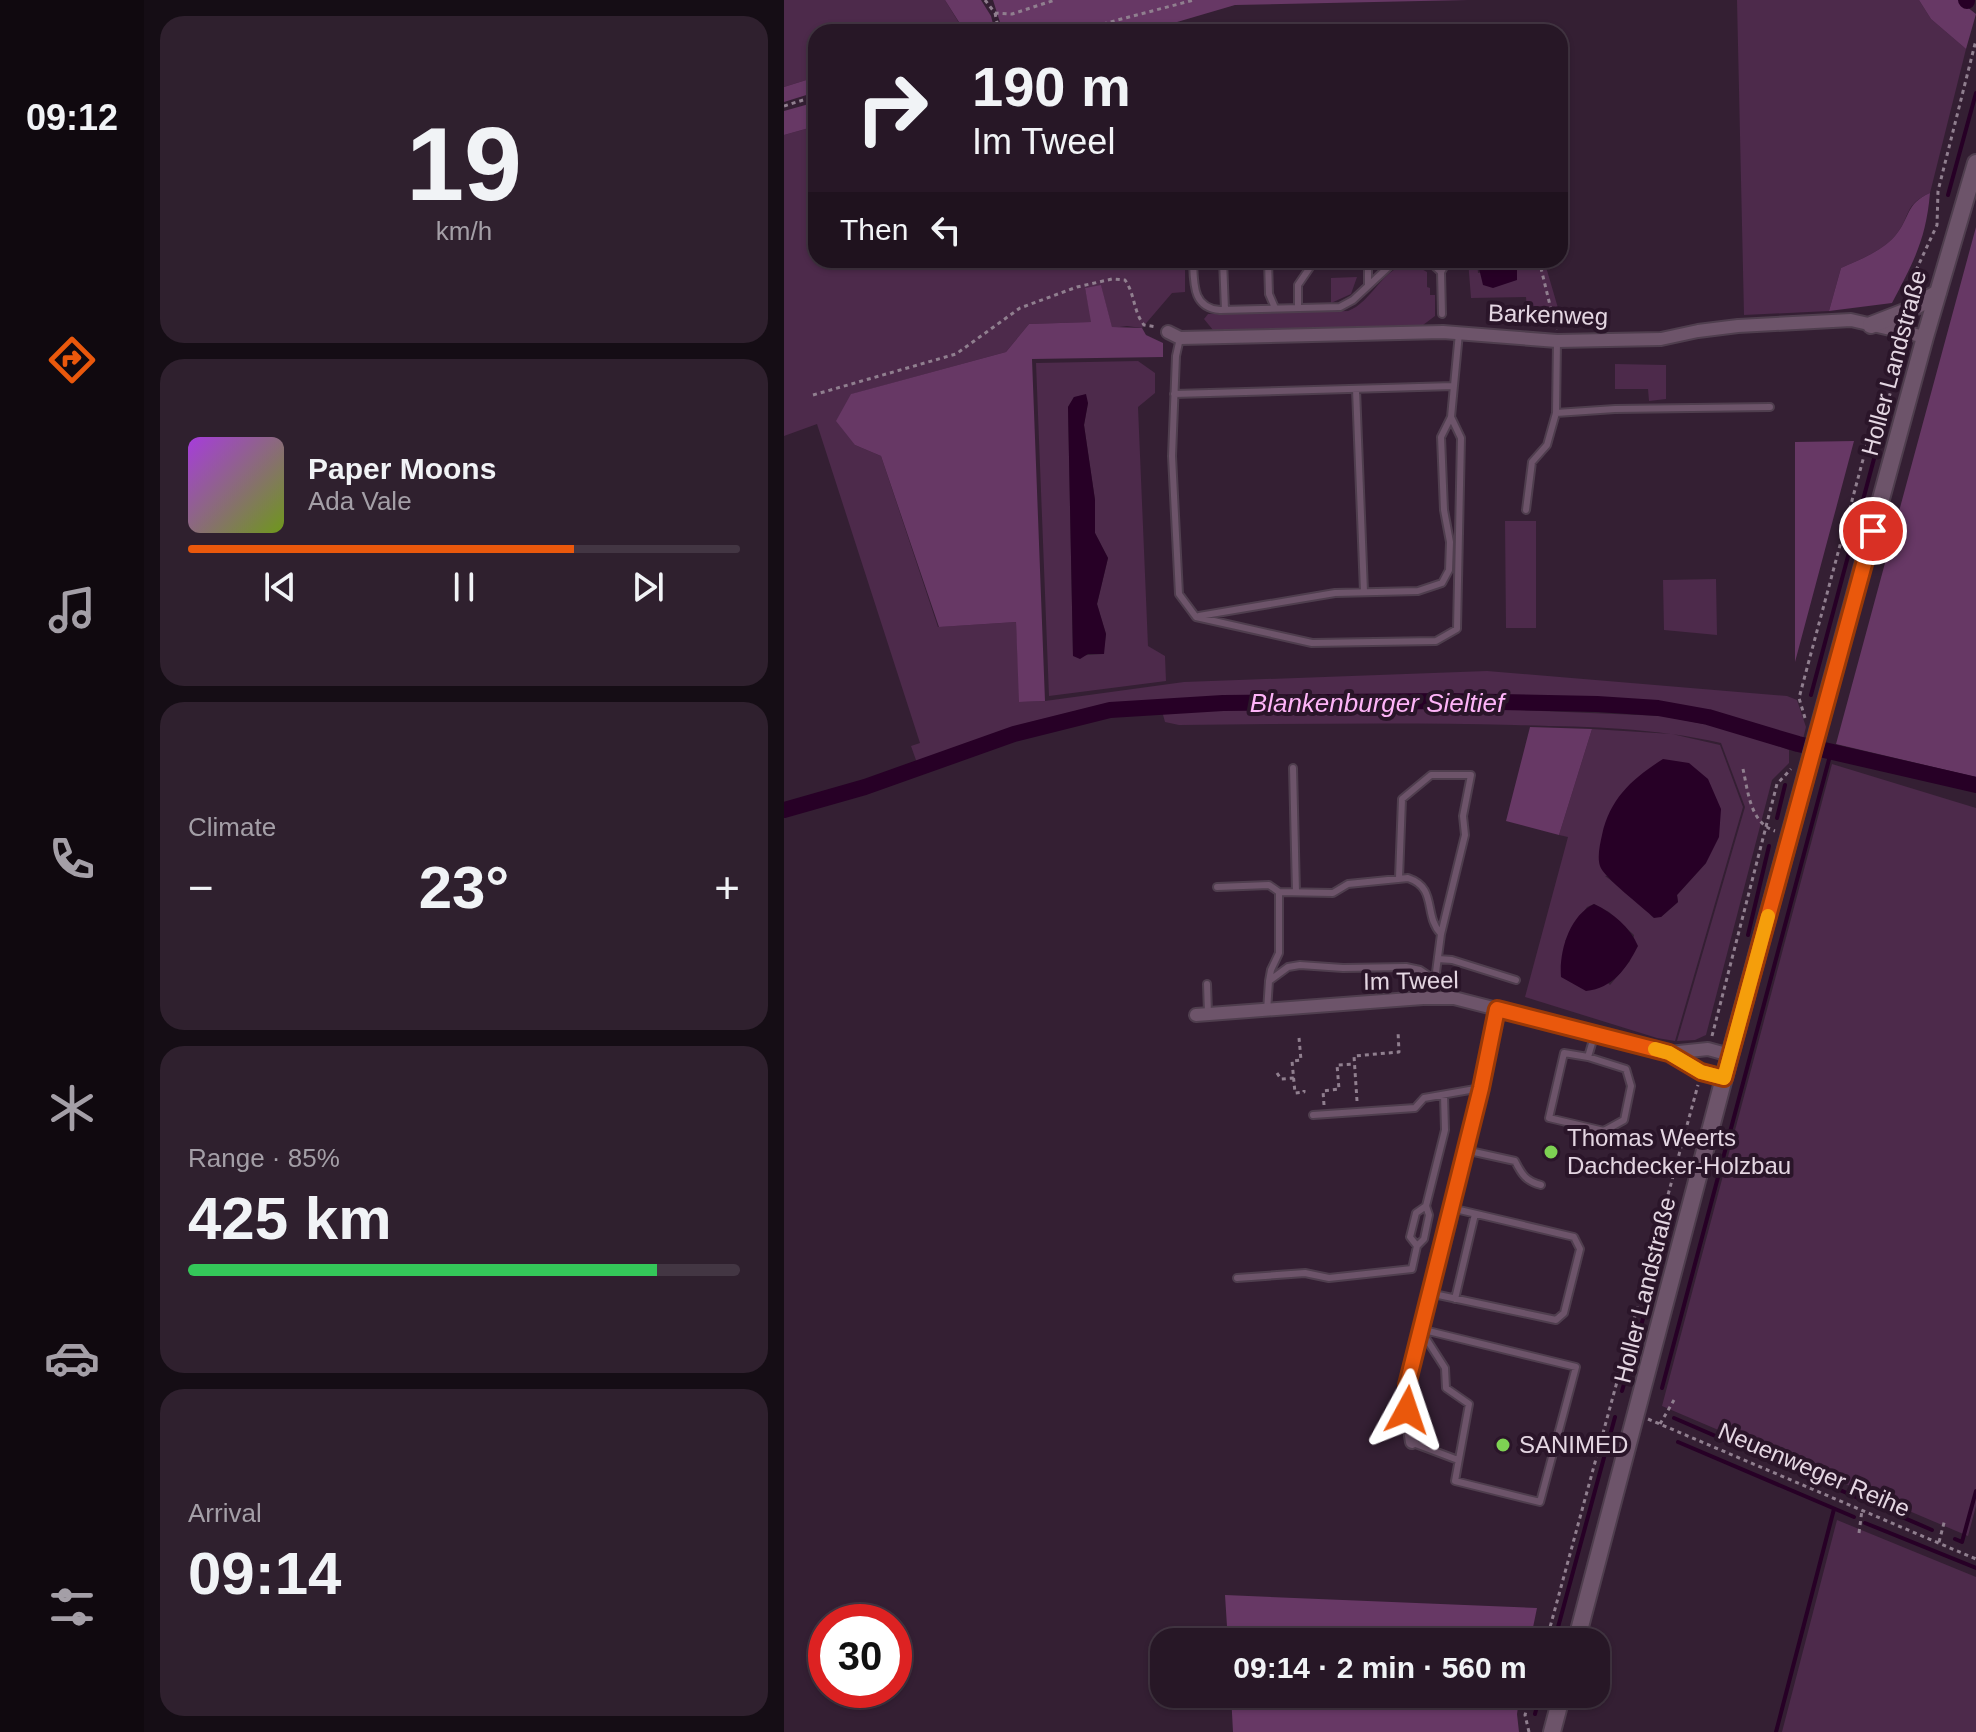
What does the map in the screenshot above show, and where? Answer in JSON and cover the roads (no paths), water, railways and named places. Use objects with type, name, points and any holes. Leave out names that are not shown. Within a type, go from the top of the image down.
[{"type":"main road","name":"Holler Landstraße","points":[[1580,1628],[1810,763],[1814,728],[1976,163]]},
{"type":"main road","points":[[1871,325],[1907,311],[1938,293]]},
{"type":"main road","points":[[1552,1732],[1558,1708]]},
{"type":"street","name":"Barkenweg","points":[[1174,335],[1459,333],[1557,341],[1661,339],[1738,326],[1851,320],[1925,337]]},
{"type":"street","name":"Im Tweel","points":[[1202,1015],[1454,998],[1669,1053],[1701,1072],[1724,1078]]},
{"type":"street","points":[[1412,1442],[1407,1385],[1481,1088],[1497,1009]]},
{"type":"street","name":"Im Tweel","points":[[1669,1053],[1708,1049],[1730,1055]]},
{"type":"lane","points":[[1193,268],[1198,300],[1208,308],[1225,310],[1345,306],[1386,268]]},
{"type":"lane","points":[[1223,268],[1225,310]]},
{"type":"lane","points":[[1268,268],[1269,294],[1275,308]]},
{"type":"lane","points":[[1298,308],[1298,285],[1310,268]]},
{"type":"lane","points":[[1368,268],[1368,285]]},
{"type":"lane","points":[[1437,268],[1441,272]]},
{"type":"lane","points":[[1442,314],[1443,268]]},
{"type":"lane","points":[[1196,617],[1335,593],[1418,591],[1442,583],[1449,570],[1450,542],[1444,510],[1441,437],[1451,417],[1459,333]]},
{"type":"lane","points":[[1174,335],[1172,456],[1179,594],[1196,617],[1312,643],[1436,641],[1457,629],[1461,438],[1451,417]]},
{"type":"lane","points":[[1526,510],[1532,462],[1547,445],[1556,413],[1557,341]]},
{"type":"lane","points":[[1174,394],[1454,386]]},
{"type":"lane","points":[[1356,389],[1364,592]]},
{"type":"lane","points":[[1556,413],[1770,407]]},
{"type":"lane","points":[[1293,768],[1296,892]]},
{"type":"lane","points":[[1399,878],[1402,799],[1431,775],[1471,775],[1463,816],[1465,835],[1441,934],[1436,998]]},
{"type":"lane","points":[[1217,887],[1269,885],[1279,892],[1333,893],[1348,884],[1399,878],[1415,880],[1426,891],[1433,925],[1441,934]]},
{"type":"lane","points":[[1267,1011],[1271,970],[1279,953],[1279,892]]},
{"type":"lane","points":[[1438,959],[1452,960],[1516,980]]},
{"type":"lane","points":[[1269,981],[1288,967],[1300,965],[1406,967],[1420,970],[1435,980]]},
{"type":"lane","points":[[1202,1015],[1207,984]]},
{"type":"lane","points":[[1588,1057],[1595,1033]]},
{"type":"lane","points":[[1564,1053],[1588,1057],[1626,1069],[1631,1086],[1624,1120],[1604,1131],[1549,1118],[1564,1053]]},
{"type":"lane","points":[[1313,1115],[1415,1108],[1424,1098],[1481,1088]]},
{"type":"lane","points":[[1237,1278],[1305,1273],[1329,1278],[1412,1269],[1417,1246],[1424,1239],[1429,1215],[1426,1206],[1445,1130],[1444,1095]]},
{"type":"lane","points":[[1465,1150],[1515,1161],[1521,1175],[1541,1185]]},
{"type":"lane","points":[[1417,1246],[1410,1237],[1416,1213],[1426,1206]]},
{"type":"lane","points":[[1429,1293],[1556,1320],[1564,1313],[1580,1249],[1574,1237],[1451,1208]]},
{"type":"lane","points":[[1455,1299],[1475,1214]]},
{"type":"lane","points":[[1420,1329],[1576,1367],[1540,1502],[1455,1481],[1469,1404],[1446,1388],[1445,1368],[1420,1329]]},
{"type":"lane","points":[[1412,1442],[1458,1460]]},
{"type":"waterway","points":[[1948,195],[1976,93]]},
{"type":"waterway","points":[[1811,695],[1875,455]]},
{"type":"waterway","name":"Blankenburger Sieltief","points":[[784,810],[865,787],[1014,734],[1110,710],[1223,703],[1447,701],[1658,708],[1708,717],[1798,744],[1976,785]]},
{"type":"waterway","points":[[1662,1388],[1831,752]]},
{"type":"waterway","points":[[1777,818],[1785,785]]},
{"type":"waterway","points":[[1748,935],[1769,846]]},
{"type":"waterway","points":[[1622,1391],[1658,1267]]},
{"type":"waterway","points":[[1558,1628],[1615,1417]]},
{"type":"waterway","points":[[1674,1418],[1932,1530]]},
{"type":"waterway","points":[[1678,1442],[1854,1517]]},
{"type":"waterway","points":[[1955,1539],[1962,1542],[1976,1491]]},
{"type":"waterway","points":[[1776,1732],[1834,1509]]},
{"type":"waterway","points":[[1865,1523],[1976,1568]]},
{"type":"waterway","points":[[1535,1714],[1536,1708]]},
{"type":"place","name":"Thomas Weerts Dachdecker-Holzbau","points":[[1551,1152]]},
{"type":"place","name":"SANIMED","points":[[1503,1445]]}]
